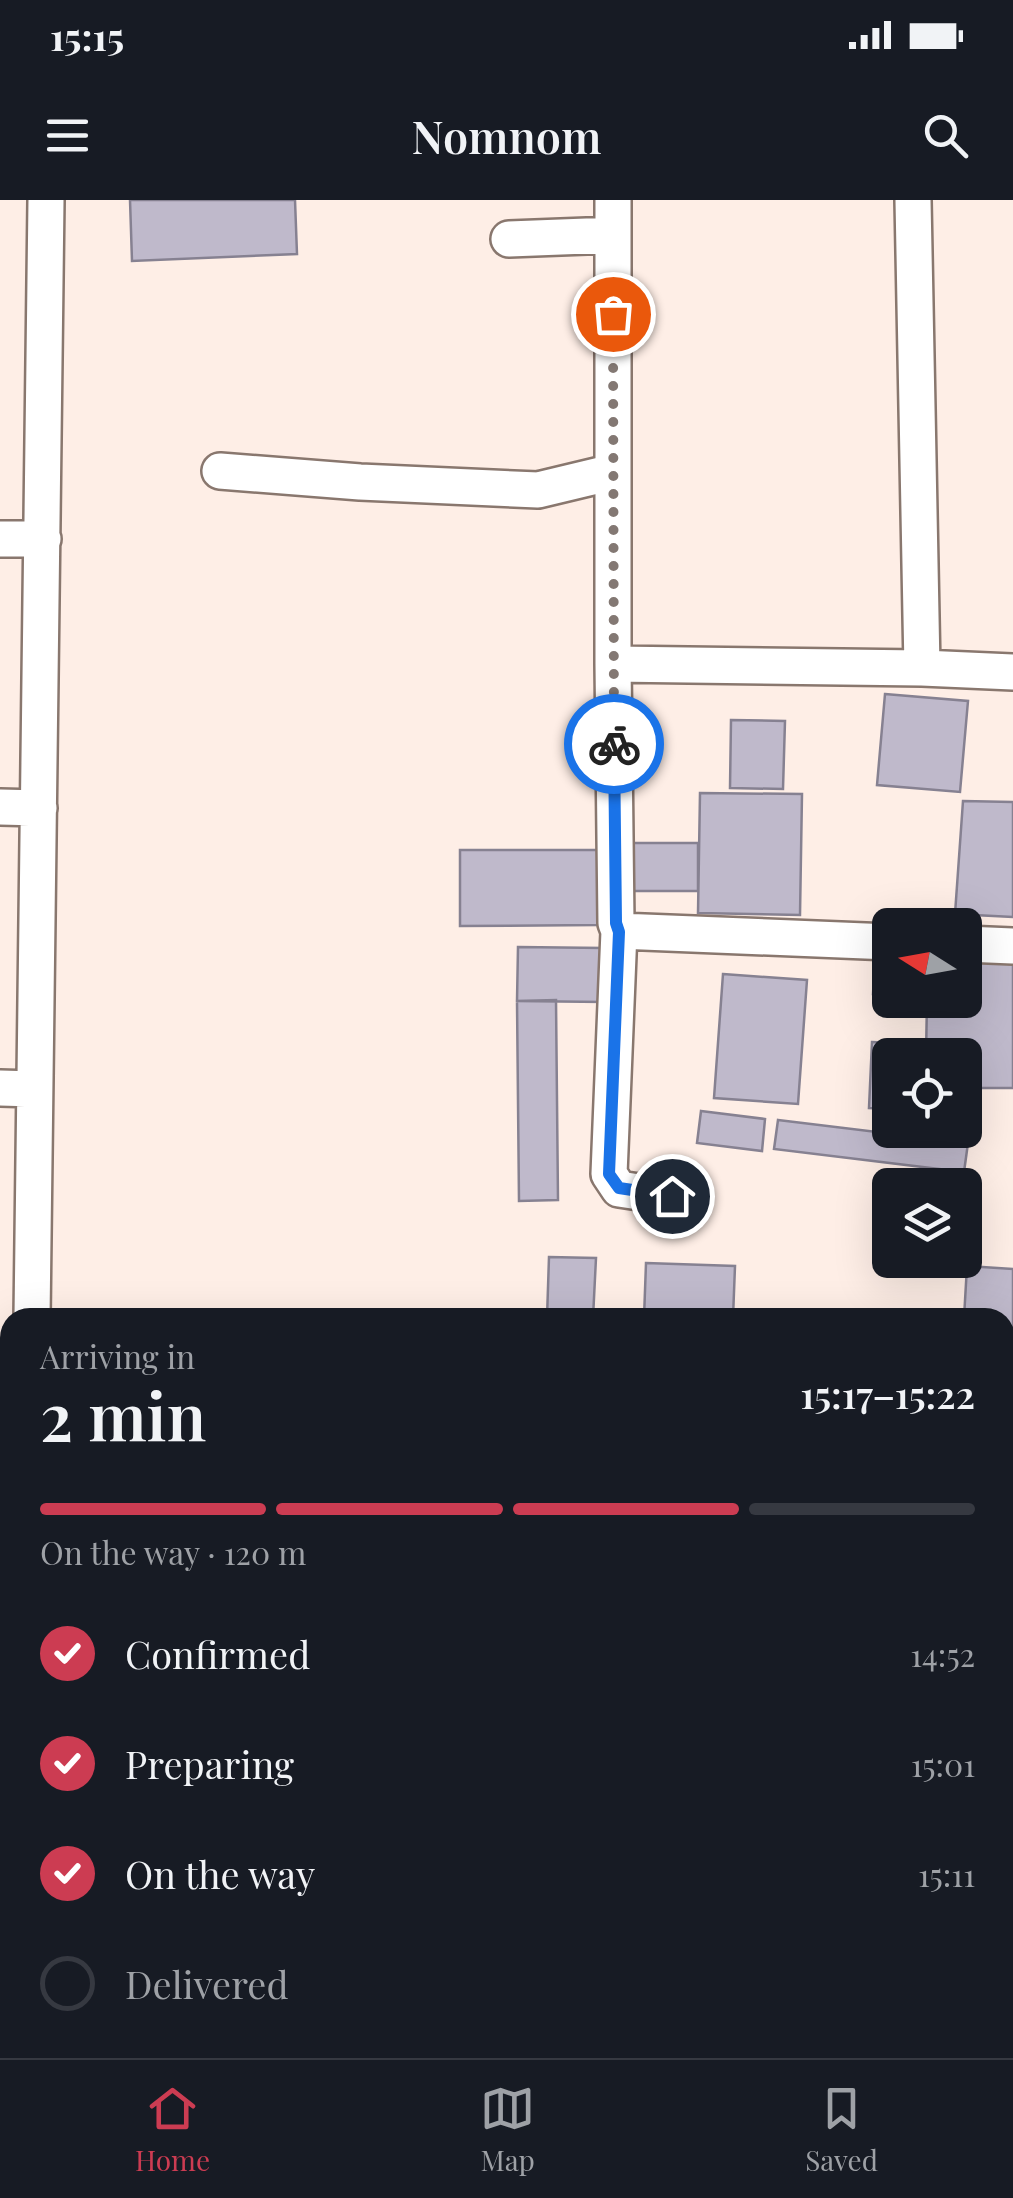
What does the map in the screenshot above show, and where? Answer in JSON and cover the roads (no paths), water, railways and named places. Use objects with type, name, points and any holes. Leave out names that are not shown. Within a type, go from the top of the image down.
[{"type":"street","points":[[31,1308],[17,1088],[40,808],[46,200]]},
{"type":"street","points":[[913,200],[922,668]]},
{"type":"street","points":[[509,239],[613,218],[613,664],[619,932],[609,1174],[619,1188],[672,1196]]},
{"type":"street","points":[[220,471],[538,490],[614,472]]},
{"type":"street","points":[[0,539],[42,539]]},
{"type":"street","points":[[613,664],[1013,672]]},
{"type":"street","points":[[0,806],[40,808]]},
{"type":"street","points":[[619,932],[872,941]]},
{"type":"street","points":[[982,945],[1013,946]]}]
